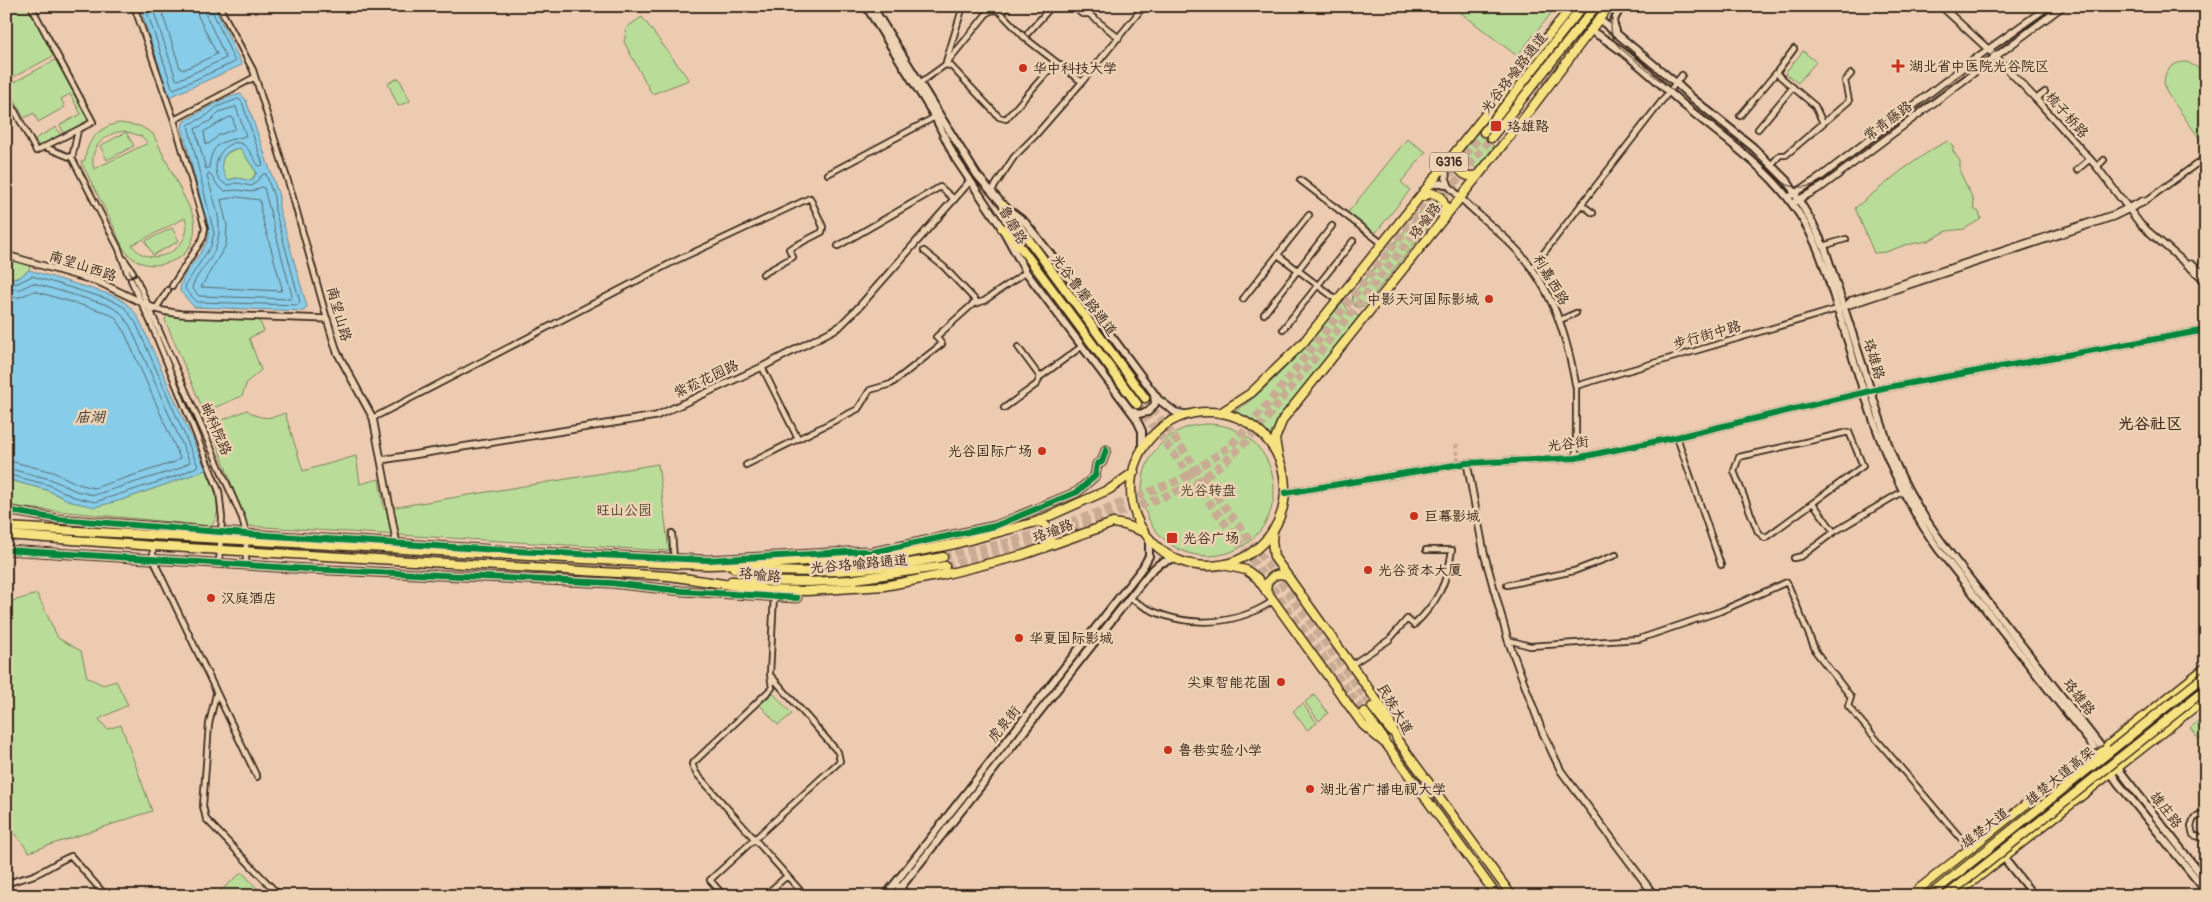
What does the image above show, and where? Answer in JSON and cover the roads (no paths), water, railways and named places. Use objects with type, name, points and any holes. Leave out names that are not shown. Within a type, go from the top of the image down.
[{"type":"main road","name":"鲁磨路","points":[[866,6],[935,117],[955,158],[1002,228],[1026,272],[1128,408],[1142,431],[1142,450]]},
{"type":"main road","name":"鲁磨路","points":[[872,6],[977,175],[1004,206],[1025,222],[1153,393],[1169,409],[1188,415]]},
{"type":"main road","name":"珞喻路","points":[[1220,413],[1240,402],[1303,343],[1572,6]]},
{"type":"main road","name":"光谷珞喻路通道","points":[[1484,132],[1583,6]]},
{"type":"main road","name":"光谷珞喻路通道","points":[[1492,138],[1596,6]]},
{"type":"main road","name":"珞喻路","points":[[1278,457],[1275,439],[1282,419],[1343,345],[1600,20],[1609,6]]},
{"type":"main road","points":[[1621,6],[1613,22],[1615,29],[1622,38]]},
{"type":"main road","name":"珞雄路","points":[[1600,20],[1676,83],[1690,97],[1753,147],[1788,182],[1800,213],[1818,248],[1841,308]]},
{"type":"main road","points":[[1591,31],[1670,90],[1684,105],[1751,159],[1794,198]]},
{"type":"main road","points":[[1456,152],[1456,164],[1460,171],[1467,176],[1477,175]]},
{"type":"main road","points":[[1420,197],[1432,193],[1441,197],[1445,206],[1442,219]]},
{"type":"main road","name":"珞雄路","points":[[1794,198],[1823,246],[1868,393],[1905,490],[1938,539],[2092,739],[2114,771]]},
{"type":"main road","name":"光谷鲁磨路通道","points":[[1004,206],[1144,398]]},
{"type":"main road","name":"光谷鲁磨路通道","points":[[1002,228],[1022,249],[1137,404]]},
{"type":"main road","points":[[1128,408],[1138,414],[1148,412],[1155,404],[1153,393]]},
{"type":"main road","points":[[1220,413],[1242,420],[1260,432],[1278,457],[1282,468],[1285,493],[1279,518],[1273,530],[1257,549],[1241,558],[1223,565],[1193,565],[1174,558],[1156,546],[1146,535],[1138,521],[1132,496],[1134,472],[1142,450],[1157,432],[1177,419],[1188,415],[1220,413]]},
{"type":"main road","points":[[674,561],[869,552],[995,526],[1077,492],[1095,476],[1097,464],[1102,462],[1106,450]]},
{"type":"main road","name":"珞喻路","points":[[6,527],[220,535],[674,561],[709,565],[861,558],[904,554],[955,544],[1036,522],[1110,489],[1134,472]]},
{"type":"main road","points":[[6,510],[58,519],[220,535]]},
{"type":"main road","points":[[1036,522],[1046,525],[1051,534],[1049,544],[1043,549]]},
{"type":"main road","name":"珞瑜路","points":[[970,568],[1043,549],[1113,523],[1126,525],[1146,535]]},
{"type":"main road","name":"民族大道","points":[[1273,530],[1274,557],[1385,712],[1398,741],[1512,896]]},
{"type":"main road","name":"珞喻路","points":[[6,535],[153,546],[669,576],[714,581],[774,594],[884,586],[970,568]]},
{"type":"main road","name":"虎泉街","points":[[894,896],[898,885],[1142,567],[1149,556],[1146,535]]},
{"type":"main road","points":[[6,550],[246,565],[611,583],[682,591],[774,594],[798,598]]},
{"type":"main road","name":"光谷珞喻路通道","points":[[709,565],[772,572],[812,573],[876,568],[944,556]]},
{"type":"main road","name":"虎泉街","points":[[885,896],[898,885],[1150,572],[1160,564],[1174,558]]},
{"type":"main road","name":"民族大道","points":[[1223,565],[1246,570],[1256,578],[1363,725],[1387,745],[1463,852],[1497,896]]},
{"type":"main road","name":"光谷珞喻路通道","points":[[714,581],[808,582],[849,580],[945,566]]},
{"type":"main road","points":[[1266,591],[1267,583],[1273,576],[1280,574],[1287,576]]},
{"type":"main road","name":"雄楚大道","points":[[1920,896],[2206,667]]},
{"type":"main road","name":"雄楚大道高架","points":[[1929,896],[2206,675]]},
{"type":"main road","name":"雄楚大道高架","points":[[1946,896],[2206,690]]},
{"type":"main road","points":[[1954,896],[2206,698]]},
{"type":"main road","points":[[1372,707],[1398,741]]},
{"type":"main road","points":[[1364,712],[1387,745]]},
{"type":"main road","points":[[1910,896],[2035,797],[2149,720]]},
{"type":"main road","points":[[2114,771],[2118,783],[2206,891]]},
{"type":"main road","name":"雄庄路","points":[[2114,771],[2125,778],[2206,881]]},
{"type":"main road","points":[[2003,857],[2034,896]]},
{"type":"street","points":[[6,94],[36,151],[93,122],[31,6]]},
{"type":"street","points":[[134,6],[174,120],[205,232],[172,286]]},
{"type":"street","name":"南望山路","points":[[219,6],[253,70],[292,194],[337,352],[373,418],[398,546]]},
{"type":"street","points":[[945,65],[963,6]]},
{"type":"street","points":[[971,6],[1004,10],[1007,6]]},
{"type":"street","points":[[1028,33],[1052,6]]},
{"type":"street","points":[[1073,6],[1082,14],[1089,14],[1119,38]]},
{"type":"street","points":[[991,192],[1014,158],[1082,82],[1144,6]]},
{"type":"street","points":[[1941,6],[1996,58]]},
{"type":"street","name":"常青藤路","points":[[1794,198],[2049,6]]},
{"type":"street","name":"常青藤路","points":[[1794,198],[1822,186],[2064,6]]},
{"type":"street","points":[[920,83],[945,65],[988,12],[994,10],[999,11],[1024,38],[1082,82]]},
{"type":"street","points":[[1740,116],[1794,49]]},
{"type":"street","name":"梳子桥路","points":[[1996,58],[2090,159],[2115,193],[2148,231],[2206,281]]},
{"type":"street","points":[[945,65],[951,66],[999,117],[1006,119],[1056,62]]},
{"type":"street","points":[[1776,73],[1815,106],[1823,123]]},
{"type":"street","points":[[1771,165],[1780,155],[1786,155],[1848,101],[1845,80],[1851,74]]},
{"type":"street","points":[[1532,268],[1682,75]]},
{"type":"street","points":[[174,120],[255,77]]},
{"type":"street","points":[[1758,129],[1793,87]]},
{"type":"street","points":[[2036,99],[2045,92]]},
{"type":"street","points":[[828,174],[935,117]]},
{"type":"street","points":[[78,130],[72,158],[132,276],[141,302],[218,486],[222,509],[218,563]]},
{"type":"street","points":[[45,147],[72,158]]},
{"type":"street","name":"步行街中路","points":[[1576,386],[1841,308],[2130,209],[2206,156]]},
{"type":"street","points":[[2077,170],[2090,159]]},
{"type":"street","points":[[2097,167],[2104,160]]},
{"type":"street","points":[[1446,165],[1446,178],[1449,186]]},
{"type":"street","points":[[1300,180],[1383,244]]},
{"type":"street","name":"紫菘花园路","points":[[381,460],[656,416],[762,367],[839,326],[970,181]]},
{"type":"street","points":[[1431,185],[1441,183],[1449,186]]},
{"type":"street","name":"利嘉西路","points":[[1449,186],[1506,240],[1532,268],[1545,288],[1560,320],[1569,348],[1576,386]]},
{"type":"street","points":[[838,246],[940,187],[954,198]]},
{"type":"street","points":[[373,418],[675,261],[810,198],[823,227],[822,232],[789,249],[793,257],[763,274]]},
{"type":"street","points":[[1582,204],[1593,213]]},
{"type":"street","name":"梳子桥路","points":[[2130,209],[2169,245],[2206,275]]},
{"type":"street","points":[[1243,299],[1309,216]]},
{"type":"street","points":[[1264,314],[1332,226]]},
{"type":"street","points":[[1823,246],[1846,239]]},
{"type":"street","points":[[1283,329],[1353,241]]},
{"type":"street","points":[[924,251],[949,272],[978,303]]},
{"type":"street","name":"南望山西路","points":[[6,255],[99,282],[153,309],[182,314],[327,319]]},
{"type":"street","points":[[1278,255],[1337,300]]},
{"type":"street","points":[[746,465],[858,409],[870,390],[891,384],[942,344],[936,337],[973,304],[984,301],[1026,272]]},
{"type":"street","name":"邮科院路","points":[[132,276],[153,309],[242,518],[246,537],[246,565]]},
{"type":"street","points":[[147,316],[168,290]]},
{"type":"street","points":[[1560,320],[1576,313]]},
{"type":"street","name":"光谷街","points":[[1285,493],[1467,463],[1576,458],[1678,437],[1868,393],[2206,332]]},
{"type":"street","points":[[1018,347],[1040,377]]},
{"type":"street","points":[[1004,408],[1037,384],[1040,377],[1082,347]]},
{"type":"street","points":[[762,367],[798,439]]},
{"type":"street","points":[[1576,386],[1576,458]]},
{"type":"street","points":[[1849,432],[1863,466],[1813,503],[1766,538],[1758,532],[1734,471],[1739,457],[1849,432]]},
{"type":"street","points":[[1678,437],[1721,565]]},
{"type":"street","points":[[1458,460],[1467,463],[1484,553],[1508,640],[1542,731],[1561,771],[1655,896]]},
{"type":"street","points":[[1794,558],[1802,556],[1834,532],[1905,490]]},
{"type":"street","points":[[1813,503],[1834,532]]},
{"type":"street","points":[[672,532],[674,561]]},
{"type":"street","points":[[153,546],[153,559],[257,777]]},
{"type":"street","points":[[1351,665],[1389,640],[1407,620],[1414,625],[1437,600],[1446,578],[1452,550],[1426,550]]},
{"type":"street","points":[[1507,585],[1574,571],[1616,555]]},
{"type":"street","points":[[1508,640],[1530,646],[1639,639],[1721,611],[1787,582],[1816,652],[1851,697],[1848,706],[1973,853]]},
{"type":"street","points":[[774,594],[770,674],[772,688],[692,764],[696,773],[805,896]]},
{"type":"street","points":[[1130,598],[1157,614],[1201,621],[1234,618],[1273,600]]},
{"type":"street","points":[[724,896],[710,880],[840,762],[838,752],[770,674]]},
{"type":"street","points":[[216,691],[216,703],[209,724],[203,806],[206,820],[280,896]]},
{"type":"street","points":[[2206,813],[2194,818],[2191,826],[2193,835],[2206,839]]},
{"type":"street","points":[[6,885],[15,879],[34,875],[54,863],[71,856],[106,896]]},
{"type":"street","points":[[764,896],[787,876]]},
{"type":"street","points":[[898,885],[908,896]]},
{"type":"water","points":[[214,6],[242,65],[169,97],[140,7]]},
{"type":"water","points":[[241,94],[246,100],[279,196],[279,208],[307,307],[304,311],[194,307],[180,291],[181,283],[207,241],[209,233],[182,127],[184,121],[233,96]],"holes":[[[240,148],[257,173],[251,181],[238,178],[228,180],[222,164],[225,155],[234,149]]]},
{"type":"water","name":"庙湖","points":[[29,270],[112,295],[125,302],[134,312],[140,321],[206,470],[122,500],[95,507],[72,502],[47,490],[6,479],[6,279],[20,277]]},
{"type":"tunnel","points":[[943,557],[1012,541],[1088,516],[1182,479],[1230,446],[1267,405],[1484,132]]},
{"type":"tunnel","points":[[945,566],[1080,526],[1167,496],[1197,481],[1223,463],[1263,423],[1491,138]]},
{"type":"tunnel","points":[[1145,398],[1372,707]]},
{"type":"tunnel","points":[[1137,404],[1364,712]]},
{"type":"tunnel","points":[[1456,444],[1458,461]]},
{"type":"tram line","points":[[1618,6],[1611,22],[1611,32],[1619,47],[1742,145],[1781,182],[1801,187],[1813,185],[1821,181],[2056,6]]},
{"type":"place","name":"湖北省中医院光谷院区","points":[[1898,66]]},
{"type":"place","name":"华中科技大学","points":[[1023,68]]},
{"type":"place","name":"珞雄路","points":[[1496,126]]},
{"type":"place","name":"中影天河国际影城","points":[[1489,299]]},
{"type":"place","name":"光谷国际广场","points":[[1042,451]]},
{"type":"place","name":"巨幕影城","points":[[1414,516]]},
{"type":"place","name":"光谷广场","points":[[1172,538]]},
{"type":"place","name":"光谷资本大厦","points":[[1368,570]]},
{"type":"place","name":"汉庭酒店","points":[[211,598]]},
{"type":"place","name":"华夏国际影城","points":[[1019,638]]},
{"type":"place","name":"尖東智能花園","points":[[1281,682]]},
{"type":"place","name":"鲁巷实验小学","points":[[1168,750]]},
{"type":"place","name":"湖北省广播电视大学","points":[[1310,789]]},
{"type":"district","name":"光谷社区","points":[[2150,424]]},
{"type":"park label","name":"光谷转盘","points":[[1208,490]]},
{"type":"park label","name":"旺山公园","points":[[624,510]]}]
